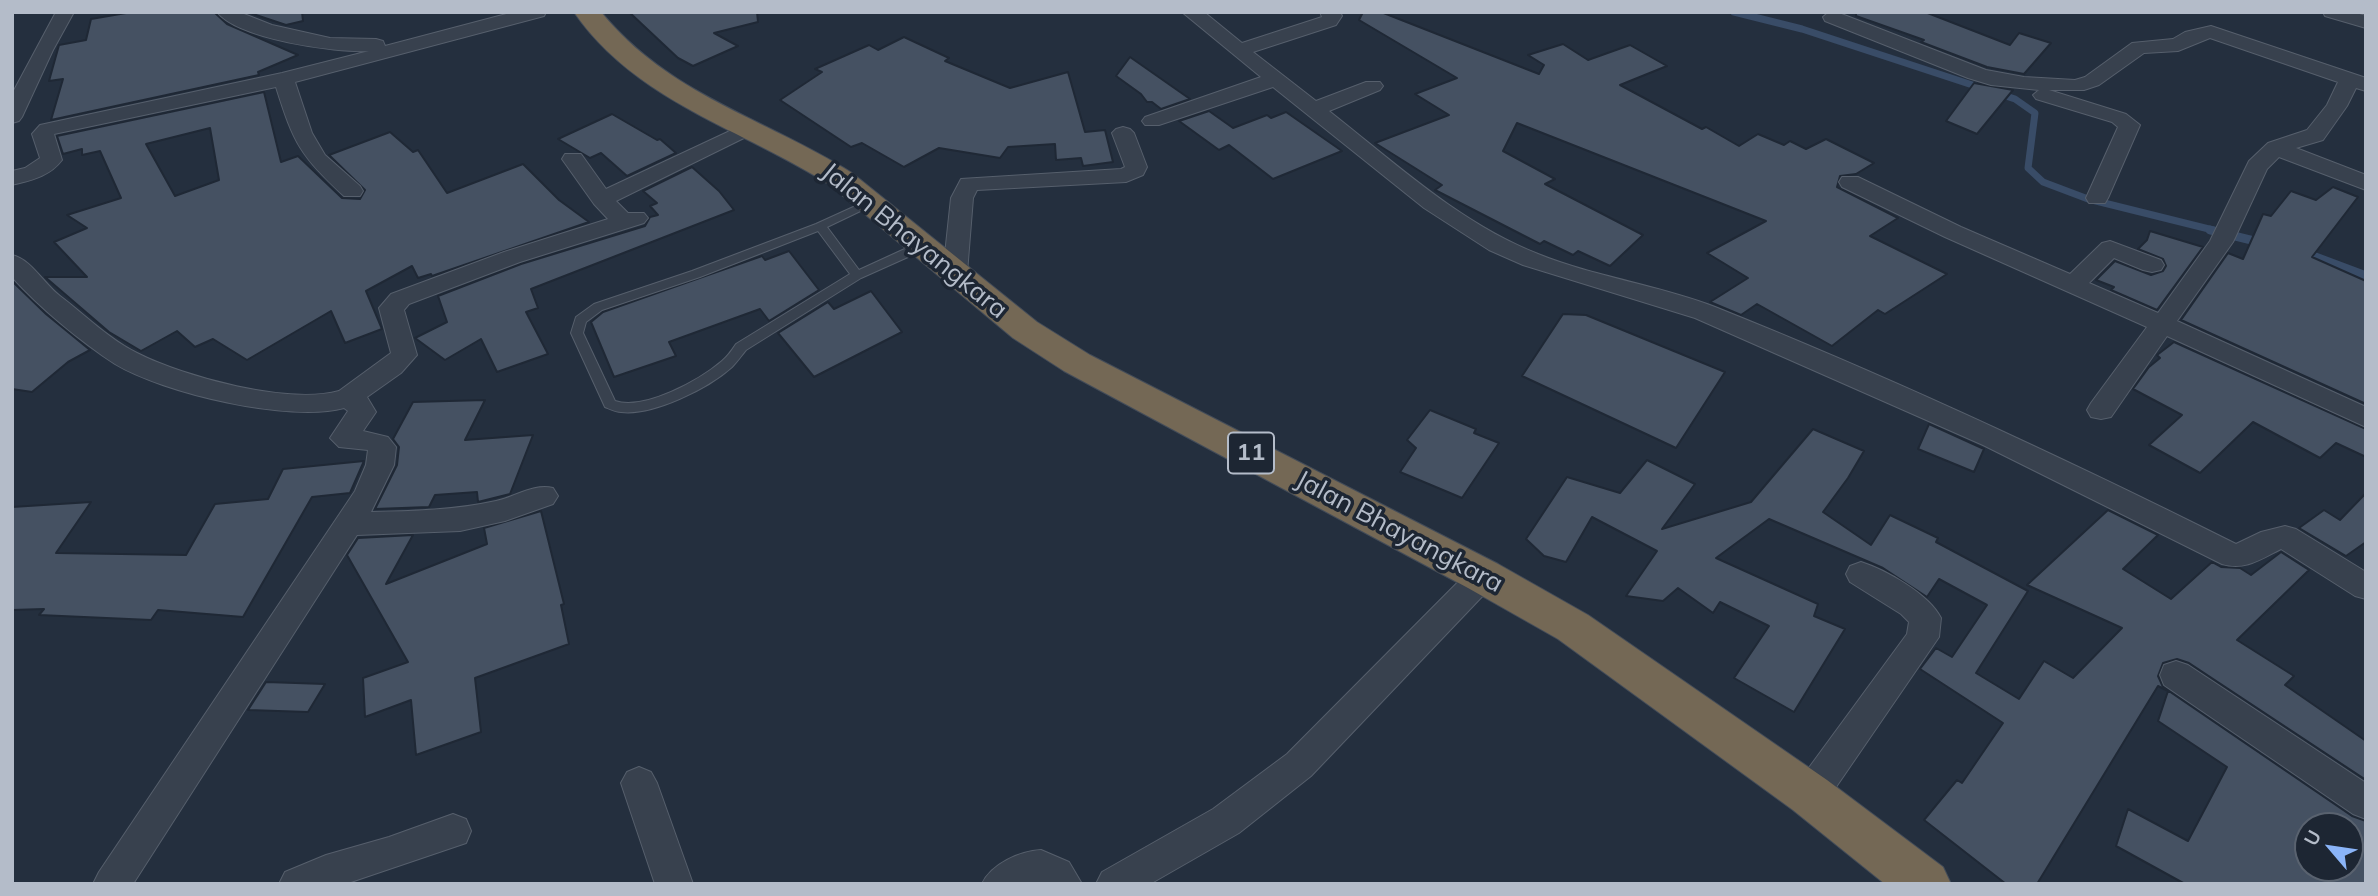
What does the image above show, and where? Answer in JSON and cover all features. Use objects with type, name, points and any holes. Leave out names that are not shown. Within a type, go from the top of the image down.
[{"type":"highway","name":"Jalan Bhayangkara","points":[[587,12],[621,50],[660,82],[701,107],[820,164],[871,202],[1025,330],[1077,363],[1483,576],[1573,627],[1810,795],[1925,884]]},
{"type":"street","points":[[12,117],[43,50],[65,12]]},
{"type":"street","points":[[226,12],[248,23],[288,35],[341,46],[372,45],[399,51]]},
{"type":"street","points":[[12,178],[33,173],[51,160],[43,134],[47,129],[284,79],[399,51],[537,12]]},
{"type":"street","points":[[1191,12],[1214,27],[1312,110],[1432,204],[1497,245],[1531,261],[1704,312],[2061,470],[2233,556],[2243,557],[2276,537],[2285,537],[2366,587]]},
{"type":"street","points":[[1239,50],[1329,21],[1333,16],[1329,12]]},
{"type":"street","points":[[2332,12],[2366,22]]},
{"type":"street","points":[[1833,14],[1975,74],[2127,122],[2129,128],[2097,198]]},
{"type":"street","points":[[1975,74],[2024,83],[2077,86],[2092,81],[2139,47],[2178,45],[2192,36],[2211,32],[2358,82],[2315,135],[2276,148],[2257,166],[2225,234],[2101,410]]},
{"type":"street","points":[[284,79],[301,133],[317,159],[352,191]]},
{"type":"street","points":[[1152,121],[1275,79]]},
{"type":"street","points":[[1312,110],[1374,86]]},
{"type":"street","points":[[602,199],[747,129]]},
{"type":"street","points":[[955,273],[962,198],[969,184],[1126,175],[1136,167],[1124,133]]},
{"type":"street","points":[[2276,148],[2366,183]]},
{"type":"street","points":[[12,262],[40,293],[125,358],[170,378],[281,402],[329,403],[348,397],[392,367],[404,355],[403,340],[391,313],[391,308],[400,299],[512,257],[630,220],[602,199],[573,159]]},
{"type":"street","points":[[1850,182],[1953,232],[2268,371],[2366,418]]},
{"type":"street","points":[[2074,284],[2110,248],[2152,265]]},
{"type":"street","points":[[112,884],[372,484],[380,465],[382,447],[373,440],[348,441],[344,438],[362,412],[361,406],[348,397]]},
{"type":"street","points":[[347,524],[460,520],[505,510],[543,496]]},
{"type":"street","points":[[1810,795],[1915,649],[1926,628],[1925,618],[1912,604],[1861,574]]},
{"type":"street","points":[[1115,884],[1226,821],[1299,765],[1483,576]]},
{"type":"street","points":[[2176,675],[2366,803]]},
{"type":"street","points":[[639,783],[674,884]]},
{"type":"street","points":[[298,884],[326,872],[389,854],[453,831]]},
{"type":"street","points":[[1001,884],[1031,868],[1042,867],[1055,872],[1063,884]]},
{"type":"lane","points":[[871,202],[820,226],[696,274],[598,307],[580,320],[577,333],[610,404],[618,409],[631,409],[691,388],[727,365],[741,347],[857,275],[924,245]]},
{"type":"lane","points":[[820,226],[857,275]]},
{"type":"building","points":[[132,12],[214,12],[227,24],[298,55],[258,72],[259,75],[51,120],[63,79],[49,81],[59,45],[86,40],[91,19]]},
{"type":"building","points":[[247,12],[302,12],[303,21],[286,25]]},
{"type":"building","points":[[629,12],[757,12],[758,22],[714,33],[738,46],[693,66],[678,58]]},
{"type":"building","points":[[1363,12],[1381,12],[1539,74],[1544,65],[1528,55],[1563,44],[1588,60],[1630,45],[1667,66],[1620,85],[1702,129],[1706,127],[1739,146],[1758,134],[1784,145],[1790,141],[1806,149],[1826,139],[1874,163],[1856,174],[1840,176],[1837,187],[1898,218],[1870,236],[1947,274],[1885,314],[1878,310],[1832,346],[1757,304],[1741,315],[1710,302],[1748,278],[1707,253],[1766,221],[1517,123],[1503,151],[1555,179],[1545,184],[1643,235],[1610,266],[1578,251],[1573,255],[1544,241],[1540,244],[1435,190],[1442,185],[1375,143],[1449,115],[1415,94],[1457,78],[1359,20]]},
{"type":"building","points":[[1856,12],[1925,12],[2010,45],[2019,33],[2051,43],[2024,74],[1987,67],[1921,42],[1924,40],[1856,16]]},
{"type":"building","points":[[904,37],[949,58],[945,61],[1010,88],[1068,72],[1085,132],[1105,130],[1113,162],[1083,166],[1081,158],[1056,160],[1055,144],[1008,147],[1000,158],[939,148],[904,167],[862,143],[851,147],[780,100],[822,72],[815,69],[869,45],[878,50]]},
{"type":"building","points":[[1130,57],[1190,99],[1161,109],[1152,102],[1147,102],[1141,94],[1116,76]]},
{"type":"building","points":[[1974,83],[2013,90],[1977,134],[1946,121]]},
{"type":"building","points":[[264,92],[281,162],[298,156],[342,198],[360,199],[365,190],[329,155],[390,132],[413,152],[418,150],[447,193],[523,164],[559,200],[589,222],[432,276],[431,274],[418,278],[412,266],[366,291],[382,329],[345,343],[331,311],[247,360],[213,339],[195,347],[177,331],[141,351],[109,332],[45,277],[87,277],[54,242],[87,228],[67,215],[121,198],[100,151],[82,155],[82,149],[63,154],[57,136]],"holes":[[[210,128],[219,180],[175,196],[146,144]]]},
{"type":"building","points":[[1209,111],[1233,128],[1267,115],[1271,118],[1286,112],[1342,151],[1273,179],[1229,145],[1219,150],[1179,121]]},
{"type":"building","points":[[612,114],[657,140],[660,139],[676,153],[627,176],[601,153],[590,158],[558,139]]},
{"type":"building","points":[[692,167],[719,191],[734,210],[531,289],[538,308],[526,312],[548,354],[497,372],[481,339],[445,360],[415,338],[447,322],[438,296],[521,264],[645,226],[650,217],[658,215],[650,206],[657,203],[643,191]]},
{"type":"building","points":[[2333,187],[2358,197],[2312,257],[2366,281],[2366,404],[2181,320],[2228,253],[2243,259],[2263,214],[2271,216],[2291,191],[2316,200]]},
{"type":"building","points":[[2150,231],[2203,247],[2157,310],[2111,290],[2114,287],[2096,280],[2115,261],[2151,275],[2163,271],[2166,266],[2163,259],[2138,249],[2147,240]]},
{"type":"building","points":[[789,251],[819,290],[769,321],[760,309],[669,342],[676,356],[614,377],[591,322],[603,312],[762,256],[765,260]]},
{"type":"building","points":[[12,281],[46,314],[90,350],[68,362],[32,392],[12,389]]},
{"type":"building","points":[[871,291],[902,332],[814,377],[778,333],[828,302],[834,309]]},
{"type":"building","points":[[1563,314],[1586,315],[1725,372],[1676,448],[1522,376]]},
{"type":"building","points":[[2174,342],[2366,429],[2366,457],[2336,443],[2320,458],[2253,422],[2200,473],[2149,445],[2182,415],[2133,389],[2149,367],[2160,358],[2157,355]]},
{"type":"building","points":[[485,400],[465,440],[533,435],[510,494],[478,502],[477,492],[435,495],[429,507],[375,509],[397,465],[399,447],[393,439],[413,402]]},
{"type":"building","points":[[1430,410],[1476,429],[1474,433],[1499,443],[1462,498],[1400,472],[1416,448],[1407,440]]},
{"type":"building","points":[[1929,424],[1984,449],[1974,472],[1918,449]]},
{"type":"building","points":[[1813,429],[1864,451],[1823,512],[1871,545],[1890,515],[1938,538],[1936,542],[2028,591],[1976,673],[2019,699],[2044,661],[2073,678],[2122,628],[2027,585],[2108,510],[2158,535],[2123,569],[2171,599],[2212,562],[2221,567],[2240,568],[2251,575],[2281,552],[2309,570],[2237,640],[2294,676],[2285,685],[2366,741],[2366,780],[2189,663],[2177,659],[2163,663],[2158,676],[2163,687],[2346,812],[2294,812],[2294,882],[2364,882],[2364,820],[2366,884],[2185,884],[2116,846],[2128,809],[2188,841],[2227,767],[2158,721],[2168,691],[2158,686],[2037,884],[2006,884],[1924,820],[1957,780],[1962,783],[2003,723],[1920,669],[1936,648],[1952,657],[1987,605],[1939,579],[1927,597],[1883,568],[1769,519],[1716,558],[1818,604],[1814,616],[1845,629],[1794,712],[1734,678],[1769,626],[1720,602],[1713,613],[1678,588],[1663,601],[1626,596],[1657,551],[1592,517],[1566,562],[1544,556],[1526,539],[1567,477],[1620,493],[1647,460],[1695,484],[1662,529],[1751,502]]},
{"type":"building","points":[[364,461],[350,493],[312,497],[243,617],[158,610],[151,620],[39,615],[44,609],[12,610],[12,507],[91,502],[56,553],[186,555],[215,504],[268,499],[283,469]]},
{"type":"building","points":[[2366,493],[2366,542],[2346,556],[2299,528],[2324,510],[2340,520]]},
{"type":"building","points":[[541,511],[564,604],[561,605],[569,644],[475,678],[481,732],[416,755],[411,700],[365,717],[363,678],[408,662],[347,555],[358,538],[413,535],[386,584],[487,544],[484,528]]},
{"type":"building","points":[[266,682],[325,684],[308,712],[248,710]]},
{"type":"waterway","points":[[1734,12],[1802,29],[2015,99],[2035,113],[2028,168],[2043,182],[2088,199],[2217,231]]},
{"type":"waterway","points":[[2210,230],[2263,243]]},
{"type":"waterway","points":[[2302,252],[2366,276]]}]
